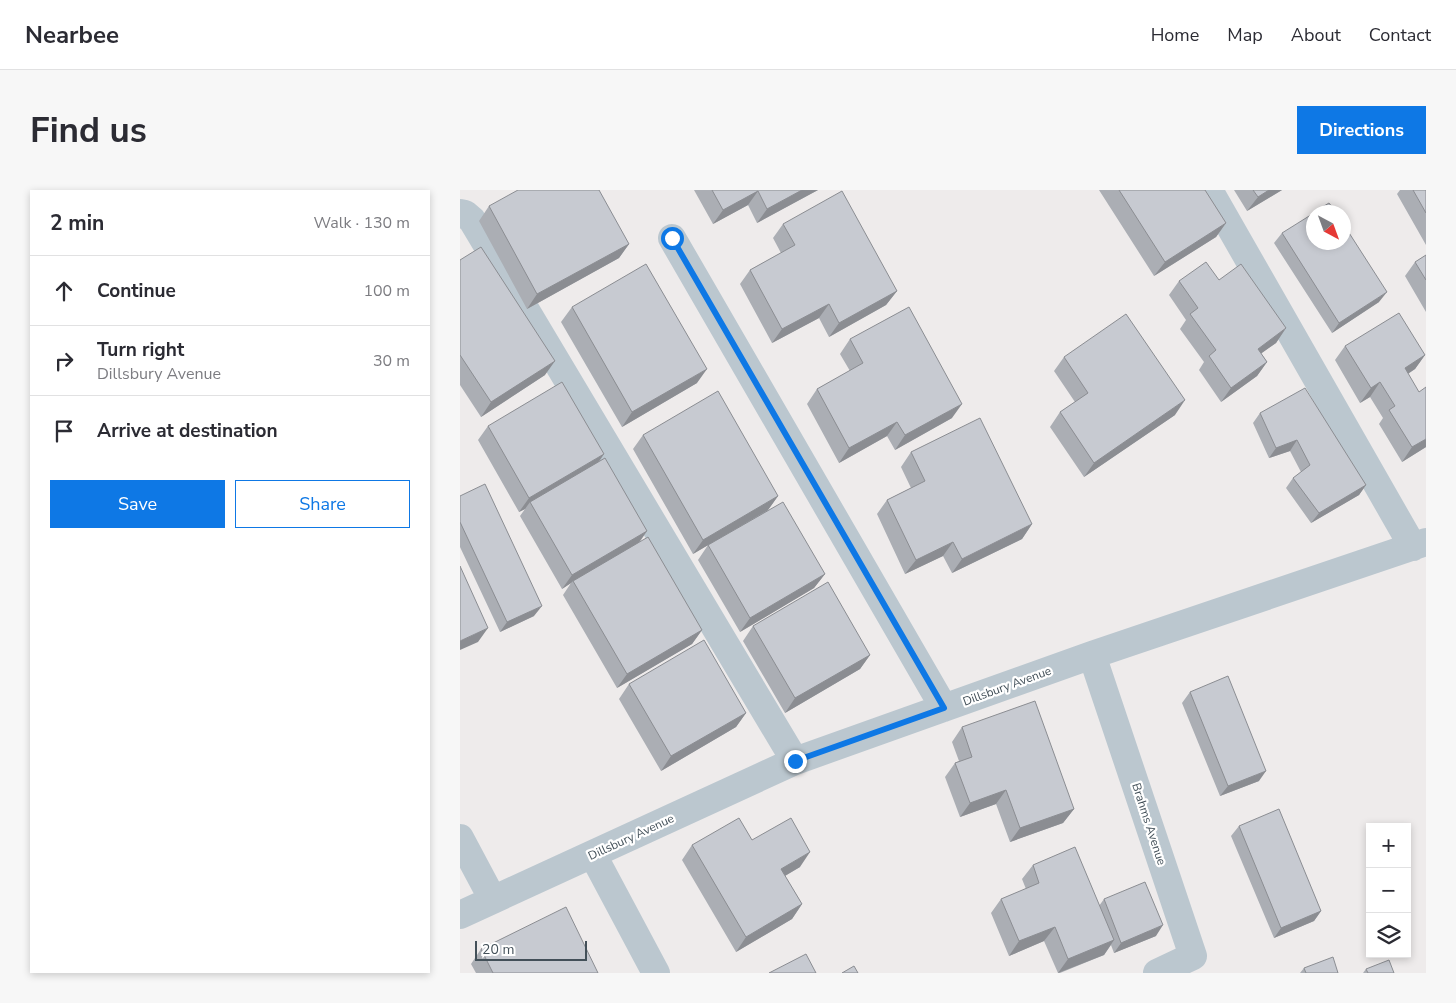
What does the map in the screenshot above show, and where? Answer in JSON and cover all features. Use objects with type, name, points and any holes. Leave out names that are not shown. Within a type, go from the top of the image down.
[{"type":"street","points":[[1209,190],[1419,545]]},
{"type":"street","points":[[460,213],[465,214],[472,220],[795,761]]},
{"type":"street","points":[[672,238],[944,708]]},
{"type":"street","name":"Dillsbury Avenue","points":[[460,915],[795,761],[1092,655],[1419,545]]},
{"type":"street","name":"Brahms Avenue","points":[[1092,655],[1196,965],[1157,973]]},
{"type":"street","points":[[460,838],[492,900]]},
{"type":"street","points":[[593,855],[656,973]]},
{"type":"building","points":[[518,190],[599,190],[629,244],[537,294],[489,206]]},
{"type":"building","points":[[712,190],[802,190],[767,209],[758,191],[723,210]]},
{"type":"building","points":[[1119,190],[1205,190],[1226,223],[1165,262]]},
{"type":"building","points":[[1253,190],[1269,190],[1258,197]]},
{"type":"building","points":[[1413,190],[1426,190],[1426,213]]},
{"type":"building","points":[[842,191],[897,291],[839,323],[829,304],[782,329],[750,270],[795,245],[783,224]]},
{"type":"building","points":[[1306,218],[1306,250],[1351,250],[1351,236],[1387,292],[1339,323],[1282,233]]},
{"type":"building","points":[[481,247],[555,361],[491,402],[460,355],[460,260]]},
{"type":"building","points":[[1426,255],[1426,280],[1415,262]]},
{"type":"building","points":[[1206,262],[1219,280],[1241,264],[1286,328],[1258,349],[1267,362],[1231,388],[1209,356],[1216,350],[1190,314],[1198,308],[1179,281]]},
{"type":"building","points":[[646,264],[707,369],[632,412],[572,307]]},
{"type":"building","points":[[909,307],[962,404],[905,435],[897,422],[849,448],[817,389],[863,363],[850,339]]},
{"type":"building","points":[[1399,313],[1425,355],[1405,368],[1419,392],[1426,387],[1426,439],[1412,447],[1389,410],[1395,406],[1380,382],[1371,388],[1345,346]]},
{"type":"building","points":[[1126,314],[1185,400],[1094,463],[1060,412],[1088,393],[1064,357]]},
{"type":"building","points":[[562,382],[604,454],[529,498],[488,426]]},
{"type":"building","points":[[1305,388],[1366,485],[1319,513],[1293,478],[1310,465],[1297,440],[1276,448],[1260,413]]},
{"type":"building","points":[[718,391],[778,496],[703,540],[643,435]]},
{"type":"building","points":[[980,418],[1032,524],[962,559],[953,542],[916,560],[887,500],[925,481],[911,452]]},
{"type":"building","points":[[605,458],[647,531],[572,575],[530,502]]},
{"type":"building","points":[[485,484],[542,606],[507,622],[460,522],[460,496]]},
{"type":"building","points":[[783,502],[825,574],[750,618],[708,545]]},
{"type":"building","points":[[648,537],[702,630],[627,674],[573,581]]},
{"type":"building","points":[[460,566],[488,628],[460,641]]},
{"type":"building","points":[[828,582],[870,655],[795,698],[753,626]]},
{"type":"building","points":[[704,640],[746,713],[671,756],[629,684]]},
{"type":"building","points":[[1228,676],[1266,771],[1228,786],[1190,692]]},
{"type":"building","points":[[1035,701],[1074,809],[1020,828],[1006,790],[970,803],[955,763],[972,757],[962,727]]},
{"type":"building","points":[[1279,809],[1321,911],[1281,928],[1239,826]]},
{"type":"building","points":[[739,818],[752,840],[791,818],[810,852],[781,869],[802,904],[746,937],[692,845]]},
{"type":"building","points":[[1075,847],[1114,940],[1068,959],[1055,927],[1019,941],[1001,899],[1039,883],[1033,865]]},
{"type":"building","points":[[1145,882],[1163,925],[1121,943],[1104,899]]},
{"type":"building","points":[[566,907],[598,973],[493,973],[481,949]]},
{"type":"building","points":[[806,954],[816,973],[769,973]]},
{"type":"building","points":[[1333,957],[1338,973],[1306,973],[1304,968]]},
{"type":"building","points":[[1389,960],[1394,973],[1368,973],[1366,969]]},
{"type":"building","points":[[854,966],[858,973],[842,973]]},
{"type":"route","points":[[672,238],[944,708],[795,761]]}]
